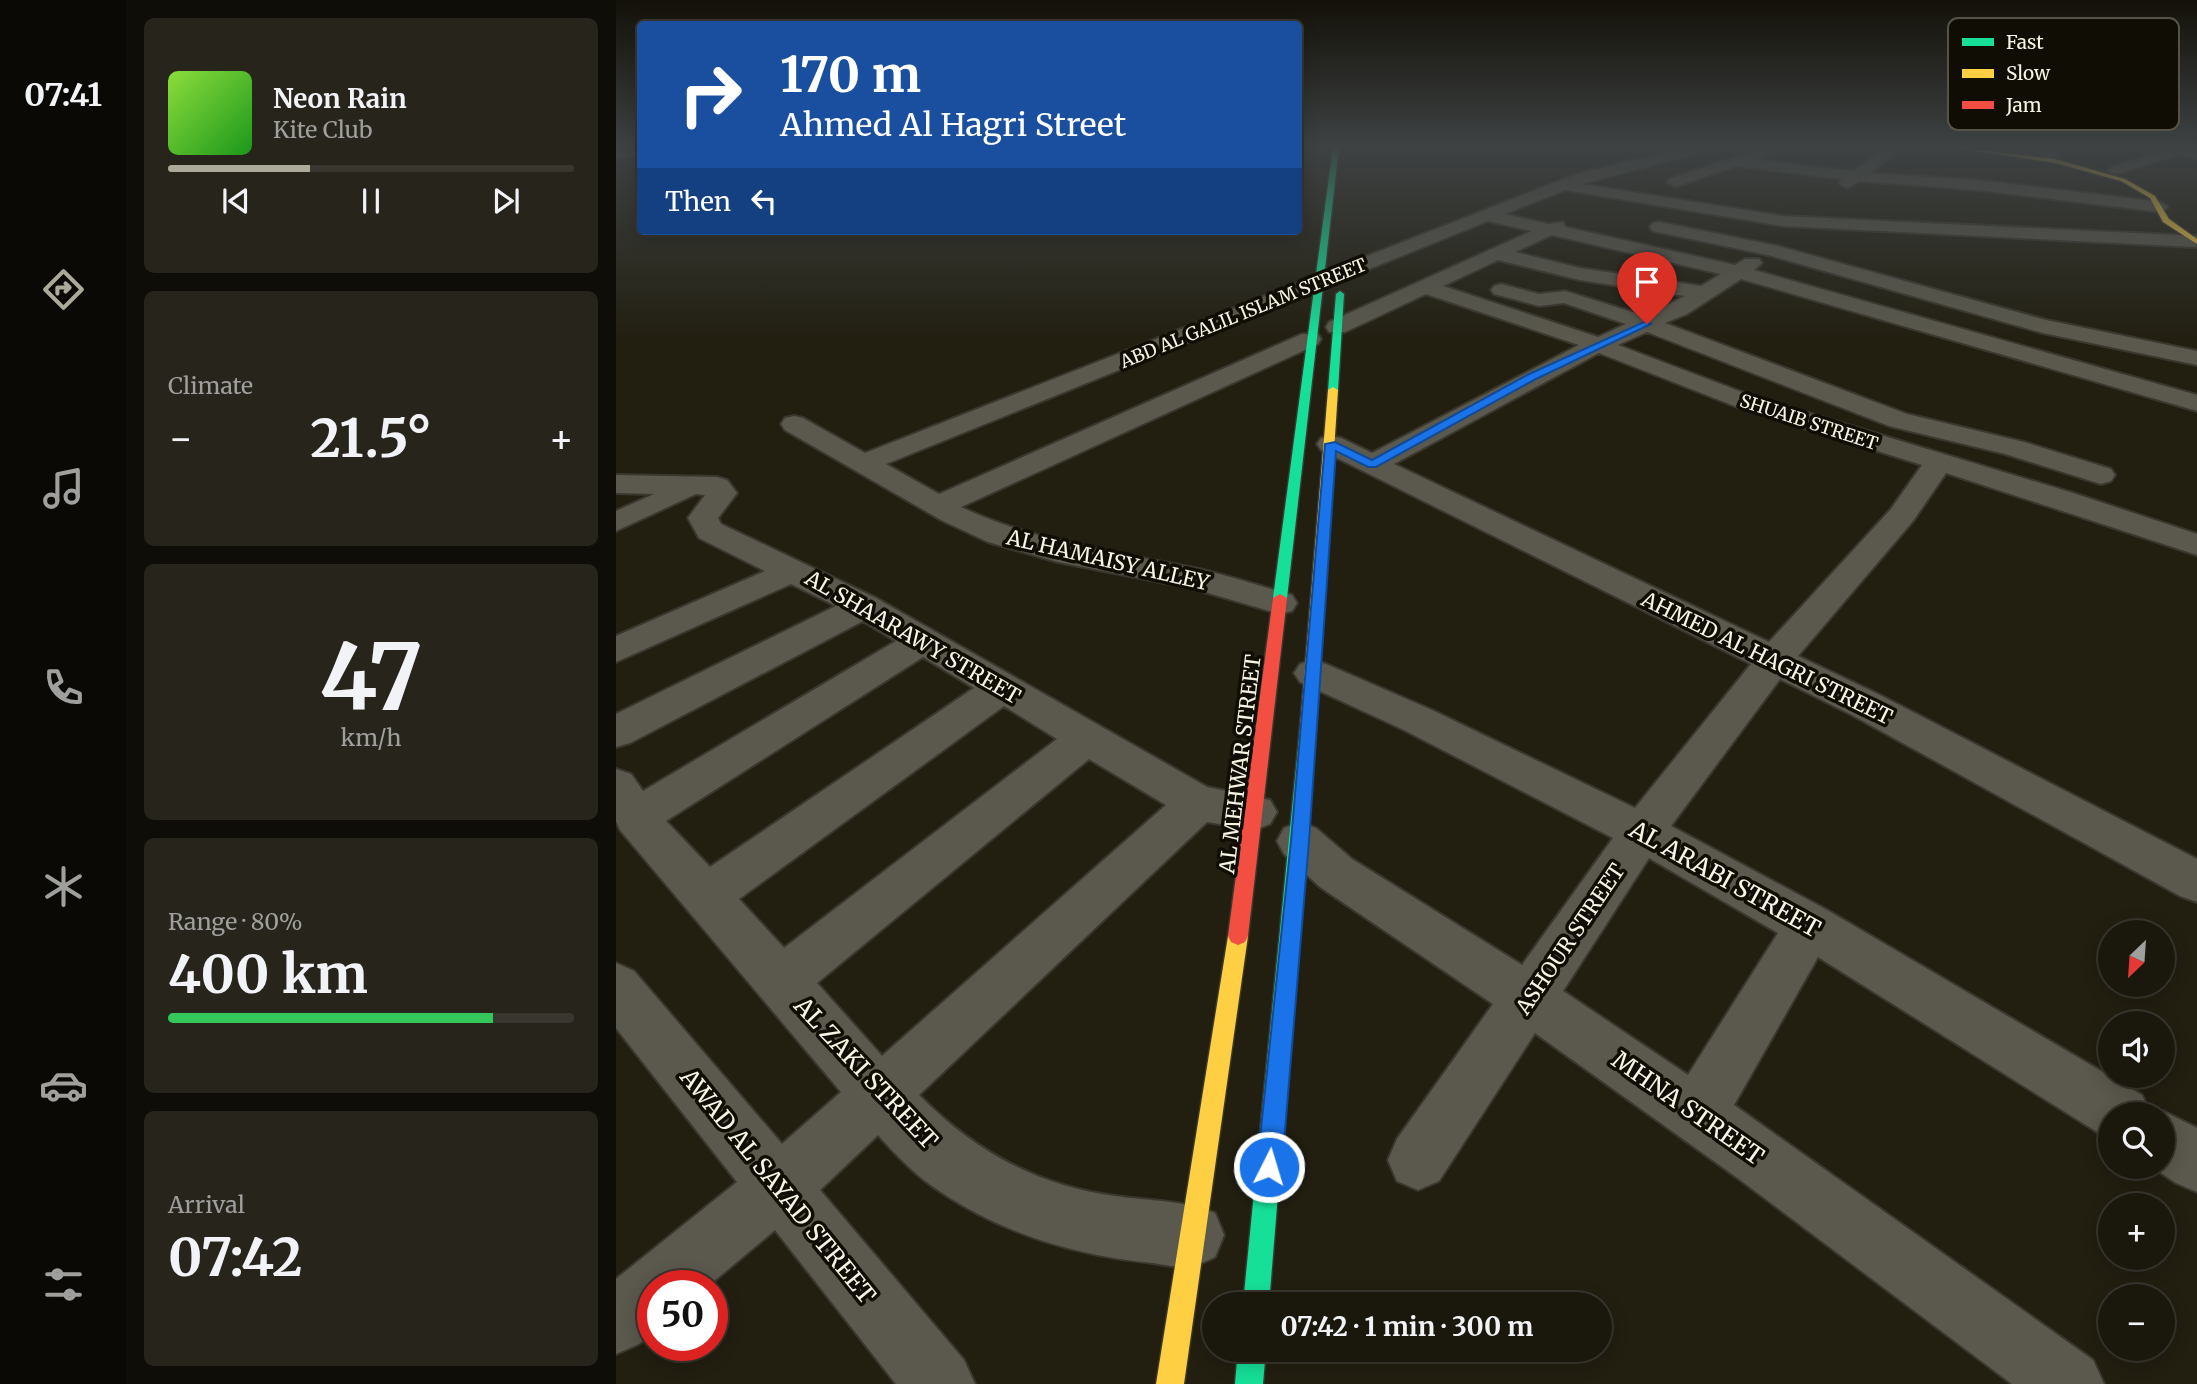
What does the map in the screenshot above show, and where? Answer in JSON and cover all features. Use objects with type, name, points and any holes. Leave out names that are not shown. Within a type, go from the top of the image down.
[{"type":"main road","name":"AL MEHWAR STREET","points":[[1257,1292],[1283,860],[1280,603],[1327,212]]},
{"type":"main road","points":[[2162,212],[2176,229],[2194,230]]},
{"type":"main road","name":"AL MEHWAR STREET","points":[[1170,1384],[1252,892],[1283,860],[1313,673],[1345,248]]},
{"type":"main road","points":[[1298,460],[1330,452]]},
{"type":"main road","points":[[1249,1384],[1251,1362]]},
{"type":"street","name":"ABD AL GALIL ISLAM STREET","points":[[864,463],[1494,212]]},
{"type":"street","points":[[1338,327],[1550,229],[1568,213],[1563,212]]},
{"type":"street","points":[[1712,212],[1744,217],[1844,212]]},
{"type":"street","points":[[1744,217],[1751,212]]},
{"type":"street","points":[[1802,212],[1844,212]]},
{"type":"street","points":[[1861,212],[1925,228],[2045,234],[2194,230]]},
{"type":"street","points":[[1911,212],[1925,228]]},
{"type":"street","points":[[1953,212],[2022,213],[2176,229]]},
{"type":"street","points":[[2022,213],[2045,234]]},
{"type":"street","points":[[1970,214],[1987,231]]},
{"type":"street","points":[[1486,215],[1616,242],[1739,272],[2197,403]]},
{"type":"street","points":[[1559,270],[1616,242],[1642,224],[1771,250],[2043,326],[2197,358]]},
{"type":"street","points":[[1372,464],[1531,377],[1647,324],[1706,293],[1771,250]]},
{"type":"street","points":[[1497,254],[1559,270],[1706,293]]},
{"type":"street","points":[[1450,275],[1533,300],[1565,297],[1647,324],[1898,420],[2014,447],[2101,475]]},
{"type":"street","name":"SHUAIB STREET","points":[[1425,287],[1598,345],[1746,402],[2090,508],[2197,545]]},
{"type":"street","points":[[938,506],[1310,340]]},
{"type":"street","name":"AL HAMAISY ALLEY","points":[[794,424],[974,525],[1027,544],[1175,574],[1280,603]]},
{"type":"street","name":"AHMED AL HAGRI STREET","points":[[1330,452],[1372,464],[1774,659],[1950,748],[2197,882]]},
{"type":"street","name":"ASHOUR STREET","points":[[1418,1160],[1642,832],[1774,659],[1902,515],[1939,462]]},
{"type":"street","points":[[616,484],[698,484]]},
{"type":"street","points":[[616,522],[698,484]]},
{"type":"street","name":"AL SHAARAWY STREET","points":[[698,484],[717,486],[722,493],[703,519],[706,527],[864,606],[1198,803],[1283,860]]},
{"type":"street","points":[[616,650],[794,570]]},
{"type":"street","points":[[616,732],[864,606]]},
{"type":"street","points":[[626,802],[921,642]]},
{"type":"street","name":"AL ARABI STREET","points":[[1313,673],[1470,744],[1642,832],[1810,926],[2101,1102]]},
{"type":"street","points":[[706,896],[1002,688]]},
{"type":"street","points":[[781,981],[1087,738]]},
{"type":"street","name":"AL ZAKI STREET","points":[[626,802],[881,1094],[925,1142],[951,1163],[1014,1200],[1089,1224],[1129,1231],[1193,1235]]},
{"type":"street","points":[[678,1270],[778,1188],[1198,803]]},
{"type":"street","name":"MHNA STREET","points":[[1283,860],[1336,873],[1530,999],[1697,1114],[2069,1384]]},
{"type":"street","points":[[1697,1114],[1810,926]]},
{"type":"street","name":"AWAD AL SAYAD STREET","points":[[616,988],[940,1384]]},
{"type":"street","points":[[2175,1148],[2197,1162]]},
{"type":"street","points":[[616,1321],[637,1304]]},
{"type":"traffic: fast","points":[[1280,598],[1328,212]]},
{"type":"traffic: fast","points":[[1333,390],[1340,294]]},
{"type":"traffic: fast","points":[[1257,1292],[1308,728]]},
{"type":"traffic: fast","points":[[1249,1384],[1251,1362]]},
{"type":"traffic: slow","points":[[2161,212],[2166,220],[2197,242]]},
{"type":"traffic: slow","points":[[1308,728],[1333,390]]},
{"type":"traffic: slow","points":[[1170,1384],[1238,936]]},
{"type":"traffic: jam","points":[[1238,936],[1280,598]]},
{"type":"route","points":[[1269,1167],[1300,841],[1331,444],[1372,464],[1531,377],[1647,324]]}]
